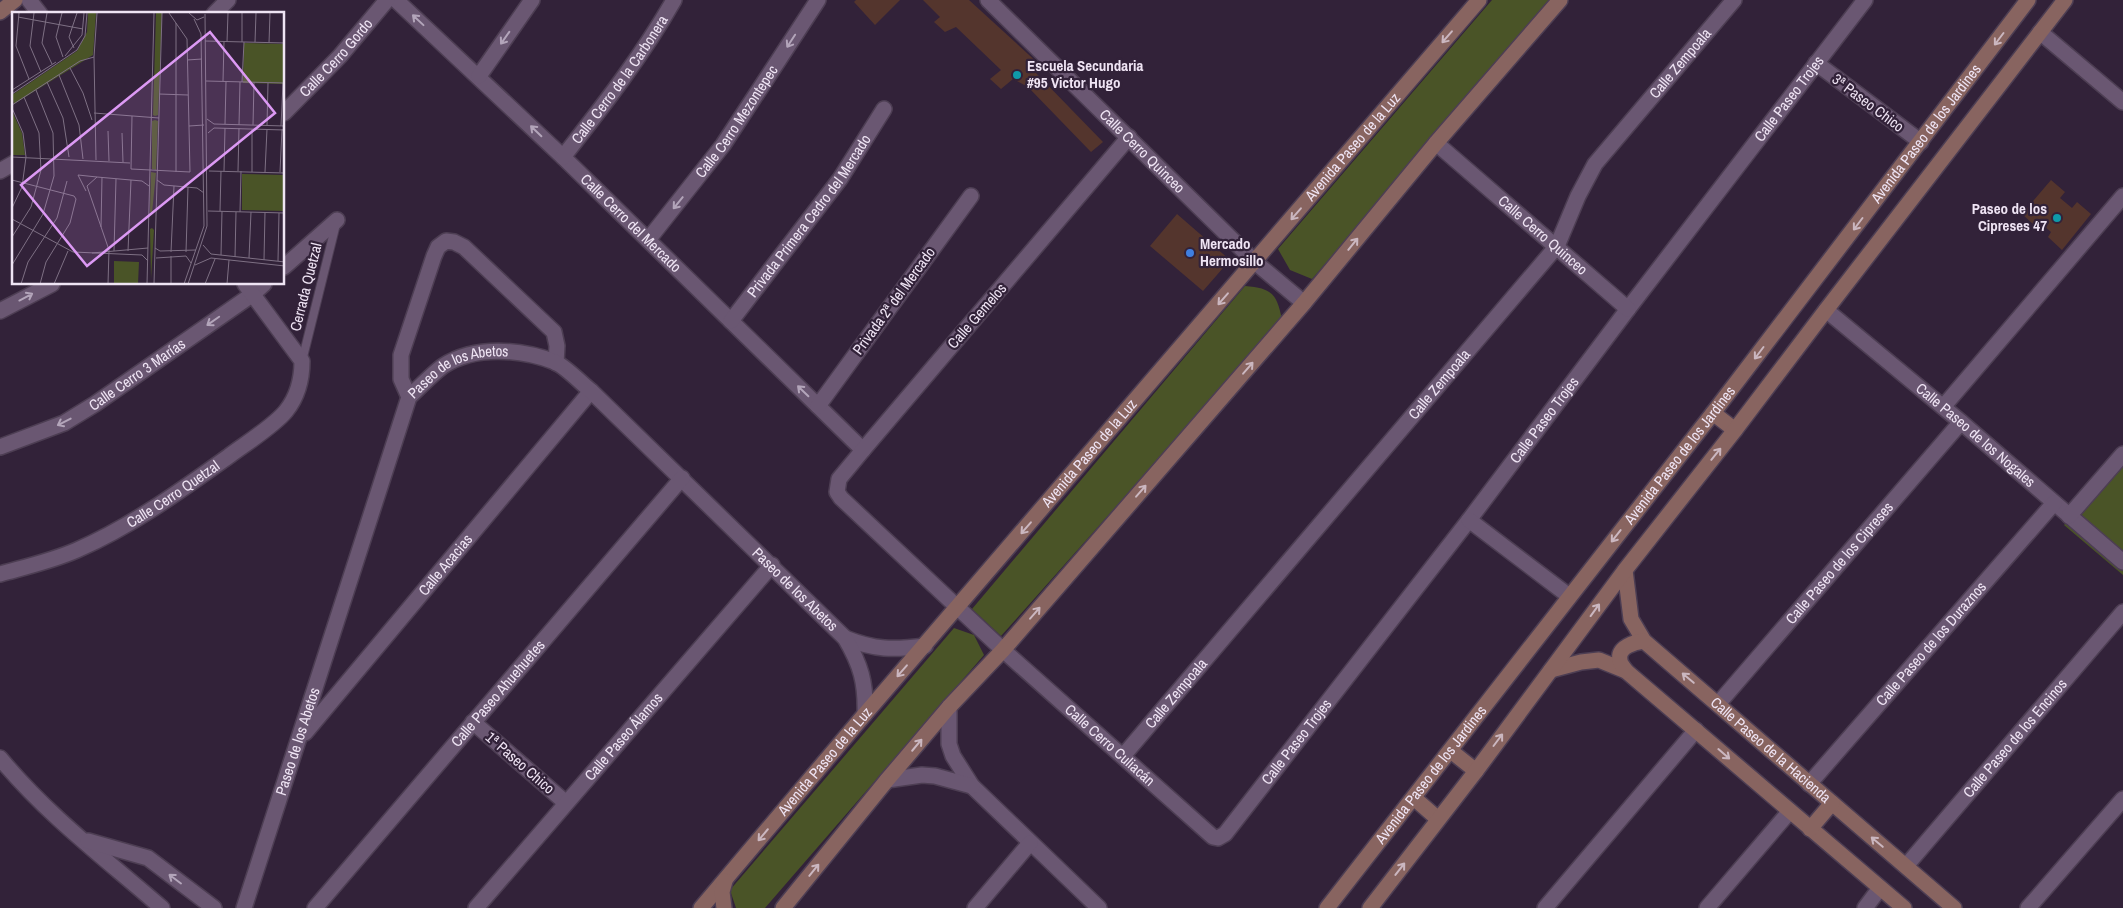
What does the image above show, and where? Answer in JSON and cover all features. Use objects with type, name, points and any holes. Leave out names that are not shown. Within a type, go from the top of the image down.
[{"type":"street","points":[[0,12],[16,0]]},
{"type":"street","points":[[30,0],[39,12]]},
{"type":"street","points":[[216,12],[228,0]]},
{"type":"street","name":"Calle Cerro Gordo","points":[[285,112],[340,56],[388,0]]},
{"type":"street","name":"Calle Cerro del Mercado","points":[[396,0],[479,76],[863,450]]},
{"type":"street","points":[[479,76],[532,0]]},
{"type":"street","name":"Calle Cerro de la Carbonera","points":[[563,157],[604,105],[657,29],[674,0]]},
{"type":"street","name":"Calle Cerro Mezontepec","points":[[648,240],[723,145],[818,0]]},
{"type":"street","name":"Calle Cerro Quinceo","points":[[988,0],[1255,262],[1304,303]]},
{"type":"street","points":[[783,908],[949,707],[1003,650],[1304,303],[1436,143],[1560,0]]},
{"type":"street","name":"Calle Zempoala","points":[[1123,756],[1557,246],[1578,196],[1595,164],[1734,0]]},
{"type":"street","name":"Calle Paseo Trojes","points":[[1218,838],[1225,834],[1469,520],[1628,308],[1865,0]]},
{"type":"street","name":"Avenida Paseo de los Jardines","points":[[1327,908],[1713,413],[2028,0]]},
{"type":"street","name":"Avenida Paseo de los Jardines","points":[[1370,908],[1476,770],[1625,570],[1735,430],[2065,0]]},
{"type":"street","name":"Avenida Paseo de la Luz","points":[[701,908],[865,714],[1255,262],[1475,1]]},
{"type":"street","points":[[2040,32],[2123,102]]},
{"type":"street","name":"3ª Paseo Chico","points":[[1816,63],[1920,142]]},
{"type":"street","name":"Privada Primera Cedro del Mercado","points":[[731,321],[840,179],[884,109]]},
{"type":"street","name":"Calle Gemelos","points":[[957,608],[841,498],[837,492],[839,479],[1129,137]]},
{"type":"street","name":"Calle Cerro Quinceo","points":[[1436,143],[1628,308]]},
{"type":"street","points":[[0,171],[12,164]]},
{"type":"street","name":"Privada 2ª del Mercado","points":[[818,406],[971,196]]},
{"type":"street","points":[[1943,407],[2123,196]]},
{"type":"street","points":[[285,265],[337,220]]},
{"type":"street","points":[[409,398],[401,379],[401,355],[434,256],[438,247],[446,241],[454,242],[464,247],[554,332],[557,346],[556,363]]},
{"type":"street","points":[[0,311],[50,285]]},
{"type":"street","points":[[254,287],[302,361]]},
{"type":"street","name":"Calle Cerro 3 Marías","points":[[0,447],[64,423],[95,404],[254,287]]},
{"type":"street","name":"Calle Paseo de los Nogales","points":[[1826,310],[1961,422],[2123,562]]},
{"type":"street","name":"Paseo de los Abetos","points":[[244,908],[409,398],[444,366],[462,358],[483,352],[508,351],[556,363],[591,391],[845,638],[862,671],[866,694],[865,714]]},
{"type":"street","name":"Calle Cerro Quetzal","points":[[0,574],[75,551],[127,526],[171,498],[244,445],[285,412],[296,395],[302,375],[302,361]]},
{"type":"street","name":"Calle Acacias","points":[[300,739],[591,391]]},
{"type":"street","points":[[1713,413],[1735,430]]},
{"type":"street","name":"Calle Paseo de los Cipreses","points":[[1718,704],[1961,422]]},
{"type":"street","points":[[2069,516],[2123,454]]},
{"type":"street","points":[[1673,464],[1694,481]]},
{"type":"street","name":"Calle Paseo Ahuehuetes","points":[[315,908],[682,478]]},
{"type":"street","name":"Calle Paseo de los Duraznos","points":[[1809,784],[2054,503]]},
{"type":"street","points":[[1469,520],[1569,596]]},
{"type":"street","name":"Calle Paseo Álamos","points":[[476,908],[772,566]]},
{"type":"street","name":"Calle Paseo de la Hacienda","points":[[1625,570],[1631,619],[1644,641],[1954,908]]},
{"type":"street","name":"Calle Cerro Culiacán","points":[[957,608],[1213,837],[1218,838]]},
{"type":"street","name":"Calle Paseo de los Encinos","points":[[1906,866],[2123,612]]},
{"type":"street","name":"Paseo de los Abetos","points":[[845,638],[882,649],[925,646]]},
{"type":"street","points":[[1626,671],[1619,659],[1620,654],[1627,645],[1644,641]]},
{"type":"street","points":[[1551,670],[1581,662],[1599,660],[1626,671],[1904,908]]},
{"type":"street","points":[[949,707],[949,744],[953,756],[972,786],[1099,908]]},
{"type":"street","name":"1ª Paseo Chico","points":[[473,722],[566,803]]},
{"type":"street","points":[[1545,908],[1696,730]]},
{"type":"street","points":[[1451,751],[1476,770]]},
{"type":"street","points":[[0,758],[20,782],[54,815],[162,908]]},
{"type":"street","points":[[887,780],[922,775],[935,776],[972,786]]},
{"type":"street","points":[[1414,798],[1438,819]]},
{"type":"street","points":[[2028,908],[2123,799]]},
{"type":"street","points":[[1810,829],[1832,803]]},
{"type":"street","points":[[1707,908],[1790,811]]},
{"type":"street","points":[[84,840],[148,858],[214,908]]},
{"type":"street","points":[[975,908],[1030,843]]},
{"type":"street","points":[[724,908],[722,892],[727,878]]},
{"type":"street","points":[[1865,908],[1880,888]]},
{"type":"lane","name":"Cerrada Quetzal","points":[[302,361],[337,220]]},
{"type":"green space","points":[[1492,0],[1555,0],[1312,279],[1290,270],[1278,249]]},
{"type":"green space","points":[[1245,286],[1261,288],[1272,294],[1278,304],[1282,320],[1001,636],[972,609]]},
{"type":"green space","points":[[2123,457],[2123,575],[2064,525]]},
{"type":"green space","points":[[954,628],[974,635],[984,655],[765,908],[736,908],[730,890]]},
{"type":"building","points":[[856,0],[900,0],[875,25],[854,2]]},
{"type":"building","name":"Escuela Secundaria #95 Victor Hugo","points":[[923,0],[969,0],[1040,65],[1034,71],[1103,142],[1091,152],[1028,87],[1013,79],[1001,89],[990,79],[1001,70],[956,27],[945,32],[934,22],[940,17]]},
{"type":"building","name":"Paseo de los Cipreses 47","points":[[2051,180],[2065,192],[2060,198],[2072,208],[2077,202],[2091,214],[2062,250],[2048,237],[2051,232],[2038,221],[2034,225],[2022,214]]},
{"type":"building","name":"Mercado Hermosillo","points":[[1177,214],[1230,260],[1203,291],[1150,246]]},
{"type":"place","name":"Escuela Secundaria #95 Victor Hugo","points":[[1017,75]]},
{"type":"place","name":"Paseo de los Cipreses 47","points":[[2057,218]]},
{"type":"place","name":"Mercado Hermosillo","points":[[1190,253]]}]
